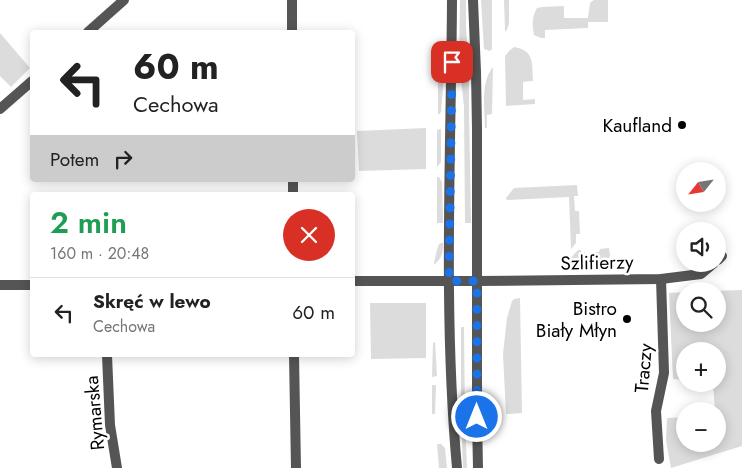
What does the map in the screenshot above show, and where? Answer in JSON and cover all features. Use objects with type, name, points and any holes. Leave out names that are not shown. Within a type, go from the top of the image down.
[{"type":"street","points":[[292,0],[292,30]]},
{"type":"street","points":[[452,0],[449,281],[453,429],[456,468]]},
{"type":"street","points":[[473,0],[476,72],[478,468]]},
{"type":"street","points":[[90,30],[122,1]]},
{"type":"street","points":[[0,109],[30,83]]},
{"type":"street","name":"Szlifierzy","points":[[355,281],[661,279],[701,274],[703,272]]},
{"type":"street","name":"Traczy","points":[[659,459],[656,411],[664,373],[661,279]]},
{"type":"street","points":[[0,285],[30,285]]},
{"type":"street","name":"Rymarska","points":[[107,357],[110,425],[117,468]]},
{"type":"street","points":[[294,357],[296,468]]},
{"type":"shaded area","points":[[460,0],[466,0],[471,223],[465,223],[464,107],[459,60]]},
{"type":"shaded area","points":[[481,0],[492,0],[492,49],[490,51],[484,49]]},
{"type":"shaded area","points":[[504,0],[509,0],[509,24],[506,32],[505,30]]},
{"type":"shaded area","points":[[594,0],[608,0],[608,22],[588,22],[588,28],[545,30],[545,38],[534,35],[533,21],[537,8],[564,6],[564,18],[588,18],[590,3]]},
{"type":"shaded area","points":[[0,33],[30,68],[11,87],[0,76]]},
{"type":"shaded area","points":[[514,47],[526,51],[531,59],[533,81],[523,82],[523,100],[535,99],[535,104],[506,106],[505,56]]},
{"type":"shaded area","points":[[438,58],[445,62],[441,112],[438,115],[438,72],[441,70],[441,62],[437,61]]},
{"type":"shaded area","points":[[493,67],[492,114],[487,115],[487,128],[485,128],[486,80]]},
{"type":"shaded area","points":[[426,128],[426,169],[359,171],[357,131]]},
{"type":"shaded area","points":[[441,129],[441,162],[437,167],[437,130]]},
{"type":"shaded area","points":[[437,177],[442,182],[443,223],[437,223]]},
{"type":"shaded area","points":[[577,185],[578,196],[574,196],[575,211],[579,211],[580,234],[576,234],[576,243],[571,249],[569,197],[507,200],[506,198],[514,188]]},
{"type":"shaded area","points":[[443,243],[442,255],[434,265],[438,246]]},
{"type":"shaded area","points":[[609,248],[608,264],[574,266],[568,261],[578,250],[581,250],[581,254],[585,252],[586,259],[593,259],[593,252]]},
{"type":"shaded area","points":[[742,290],[742,446],[726,451],[726,402],[714,402],[714,392],[726,392],[726,342],[676,342],[676,379],[673,379],[669,293],[676,293],[676,332],[726,332],[726,291]]},
{"type":"shaded area","points":[[520,298],[522,413],[506,414],[503,354],[507,318],[512,301]]},
{"type":"shaded area","points":[[370,303],[426,303],[426,358],[371,359]]},
{"type":"shaded area","points":[[461,327],[464,327],[467,468],[463,468]]},
{"type":"shaded area","points":[[435,342],[437,376],[432,377],[433,343]]},
{"type":"shaded area","points":[[432,385],[436,385],[435,414],[432,414]]},
{"type":"shaded area","points":[[667,418],[676,418],[676,452],[723,452],[671,468],[666,440]]},
{"type":"shaded area","points":[[437,444],[441,444],[445,448],[447,468],[439,468]]},
{"type":"place","name":"Kaufland","points":[[682,125]]},
{"type":"place","name":"Bistro Biały Młyn","points":[[627,319]]},
{"type":"route","points":[[452,62],[449,281],[477,281],[477,417]]}]
